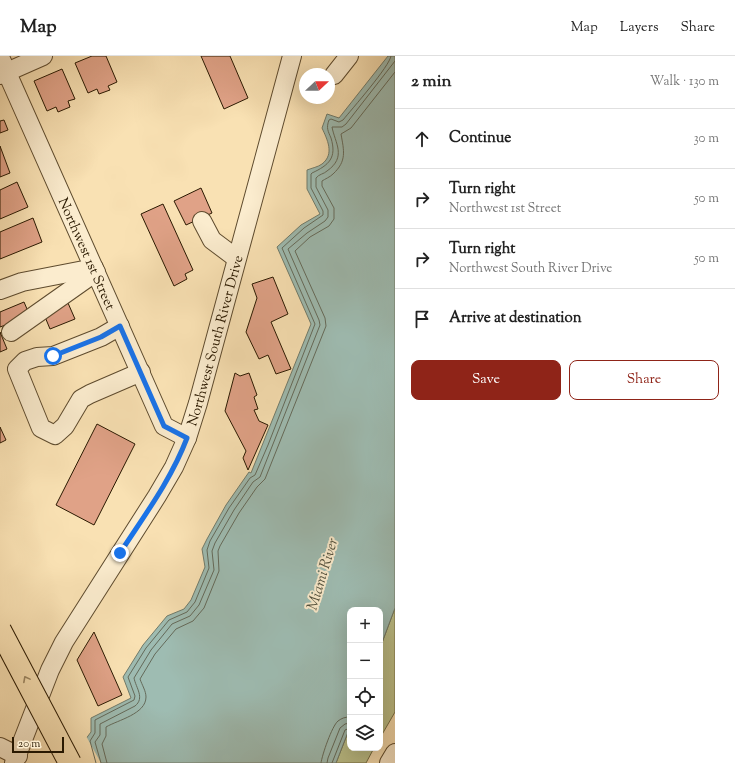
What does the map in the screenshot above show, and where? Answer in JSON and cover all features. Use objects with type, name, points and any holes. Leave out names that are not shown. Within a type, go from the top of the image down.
[{"type":"main road","points":[[0,630],[70,763]]},
{"type":"street","points":[[2,68],[43,56]]},
{"type":"street","name":"Northwest South River Drive","points":[[16,759],[50,670],[64,642],[157,496],[176,463],[187,438],[292,56]]},
{"type":"street","points":[[335,74],[349,56]]},
{"type":"street","name":"Northwest 1st Street","points":[[2,68],[95,270],[164,426],[187,438]]},
{"type":"street","points":[[202,221],[212,240],[236,258]]},
{"type":"street","points":[[0,290],[22,282],[95,270]]},
{"type":"street","points":[[11,332],[95,270]]},
{"type":"street","points":[[120,326],[101,337],[53,356],[37,357],[26,361],[17,369],[41,428],[55,436],[65,426],[81,399],[141,372]]},
{"type":"street","points":[[0,748],[16,759]]},
{"type":"street","points":[[389,763],[395,753]]},
{"type":"green space","points":[[395,608],[395,712],[383,733],[383,643]]},
{"type":"green space","points":[[347,735],[347,751],[372,751],[366,763],[336,763]]},
{"type":"water","name":"Miami River","points":[[388,56],[395,56],[395,608],[383,640],[383,607],[347,607],[347,735],[336,763],[92,763],[85,740],[91,732],[91,718],[131,698],[123,677],[143,645],[167,616],[184,609],[191,600],[205,567],[202,549],[226,505],[249,472],[251,473],[311,324],[277,247],[301,225],[320,214],[307,189],[307,170],[322,164],[328,156],[329,146],[322,128],[327,114],[339,118]]},
{"type":"pier","points":[[86,736],[101,763],[90,763],[83,740]]},
{"type":"building","points":[[92,56],[106,56],[117,82],[108,86],[110,90],[99,94],[97,89],[88,93],[75,63]]},
{"type":"building","points":[[201,56],[230,56],[248,98],[224,109]]},
{"type":"building","points":[[62,69],[75,99],[68,101],[70,107],[58,112],[56,107],[47,111],[34,81]]},
{"type":"building","points":[[4,120],[8,130],[0,133],[0,121]]},
{"type":"building","points":[[0,146],[10,173],[0,177]]},
{"type":"building","points":[[17,182],[28,207],[0,219],[0,190]]},
{"type":"building","points":[[201,188],[212,213],[186,225],[174,201]]},
{"type":"building","points":[[163,204],[193,270],[185,274],[187,279],[174,286],[141,214]]},
{"type":"building","points":[[33,218],[42,242],[0,259],[0,232]]},
{"type":"building","points":[[273,277],[288,314],[271,322],[291,369],[276,374],[268,355],[259,359],[246,332],[257,298],[252,284]]},
{"type":"building","points":[[24,302],[30,316],[0,327],[0,312]]},
{"type":"building","points":[[68,303],[75,319],[50,329],[43,312]]},
{"type":"building","points":[[0,332],[7,349],[0,352]]},
{"type":"building","points":[[235,373],[240,376],[249,373],[257,395],[254,397],[258,409],[254,410],[259,421],[268,425],[248,470],[243,458],[246,451],[225,411]]},
{"type":"building","points":[[97,424],[135,444],[94,525],[56,505]]},
{"type":"building","points":[[0,427],[6,440],[0,443]]},
{"type":"building","points":[[94,632],[122,695],[98,706],[77,660]]},
{"type":"route","points":[[53,356],[101,337],[120,326],[164,426],[187,438],[174,467],[120,553]]}]
